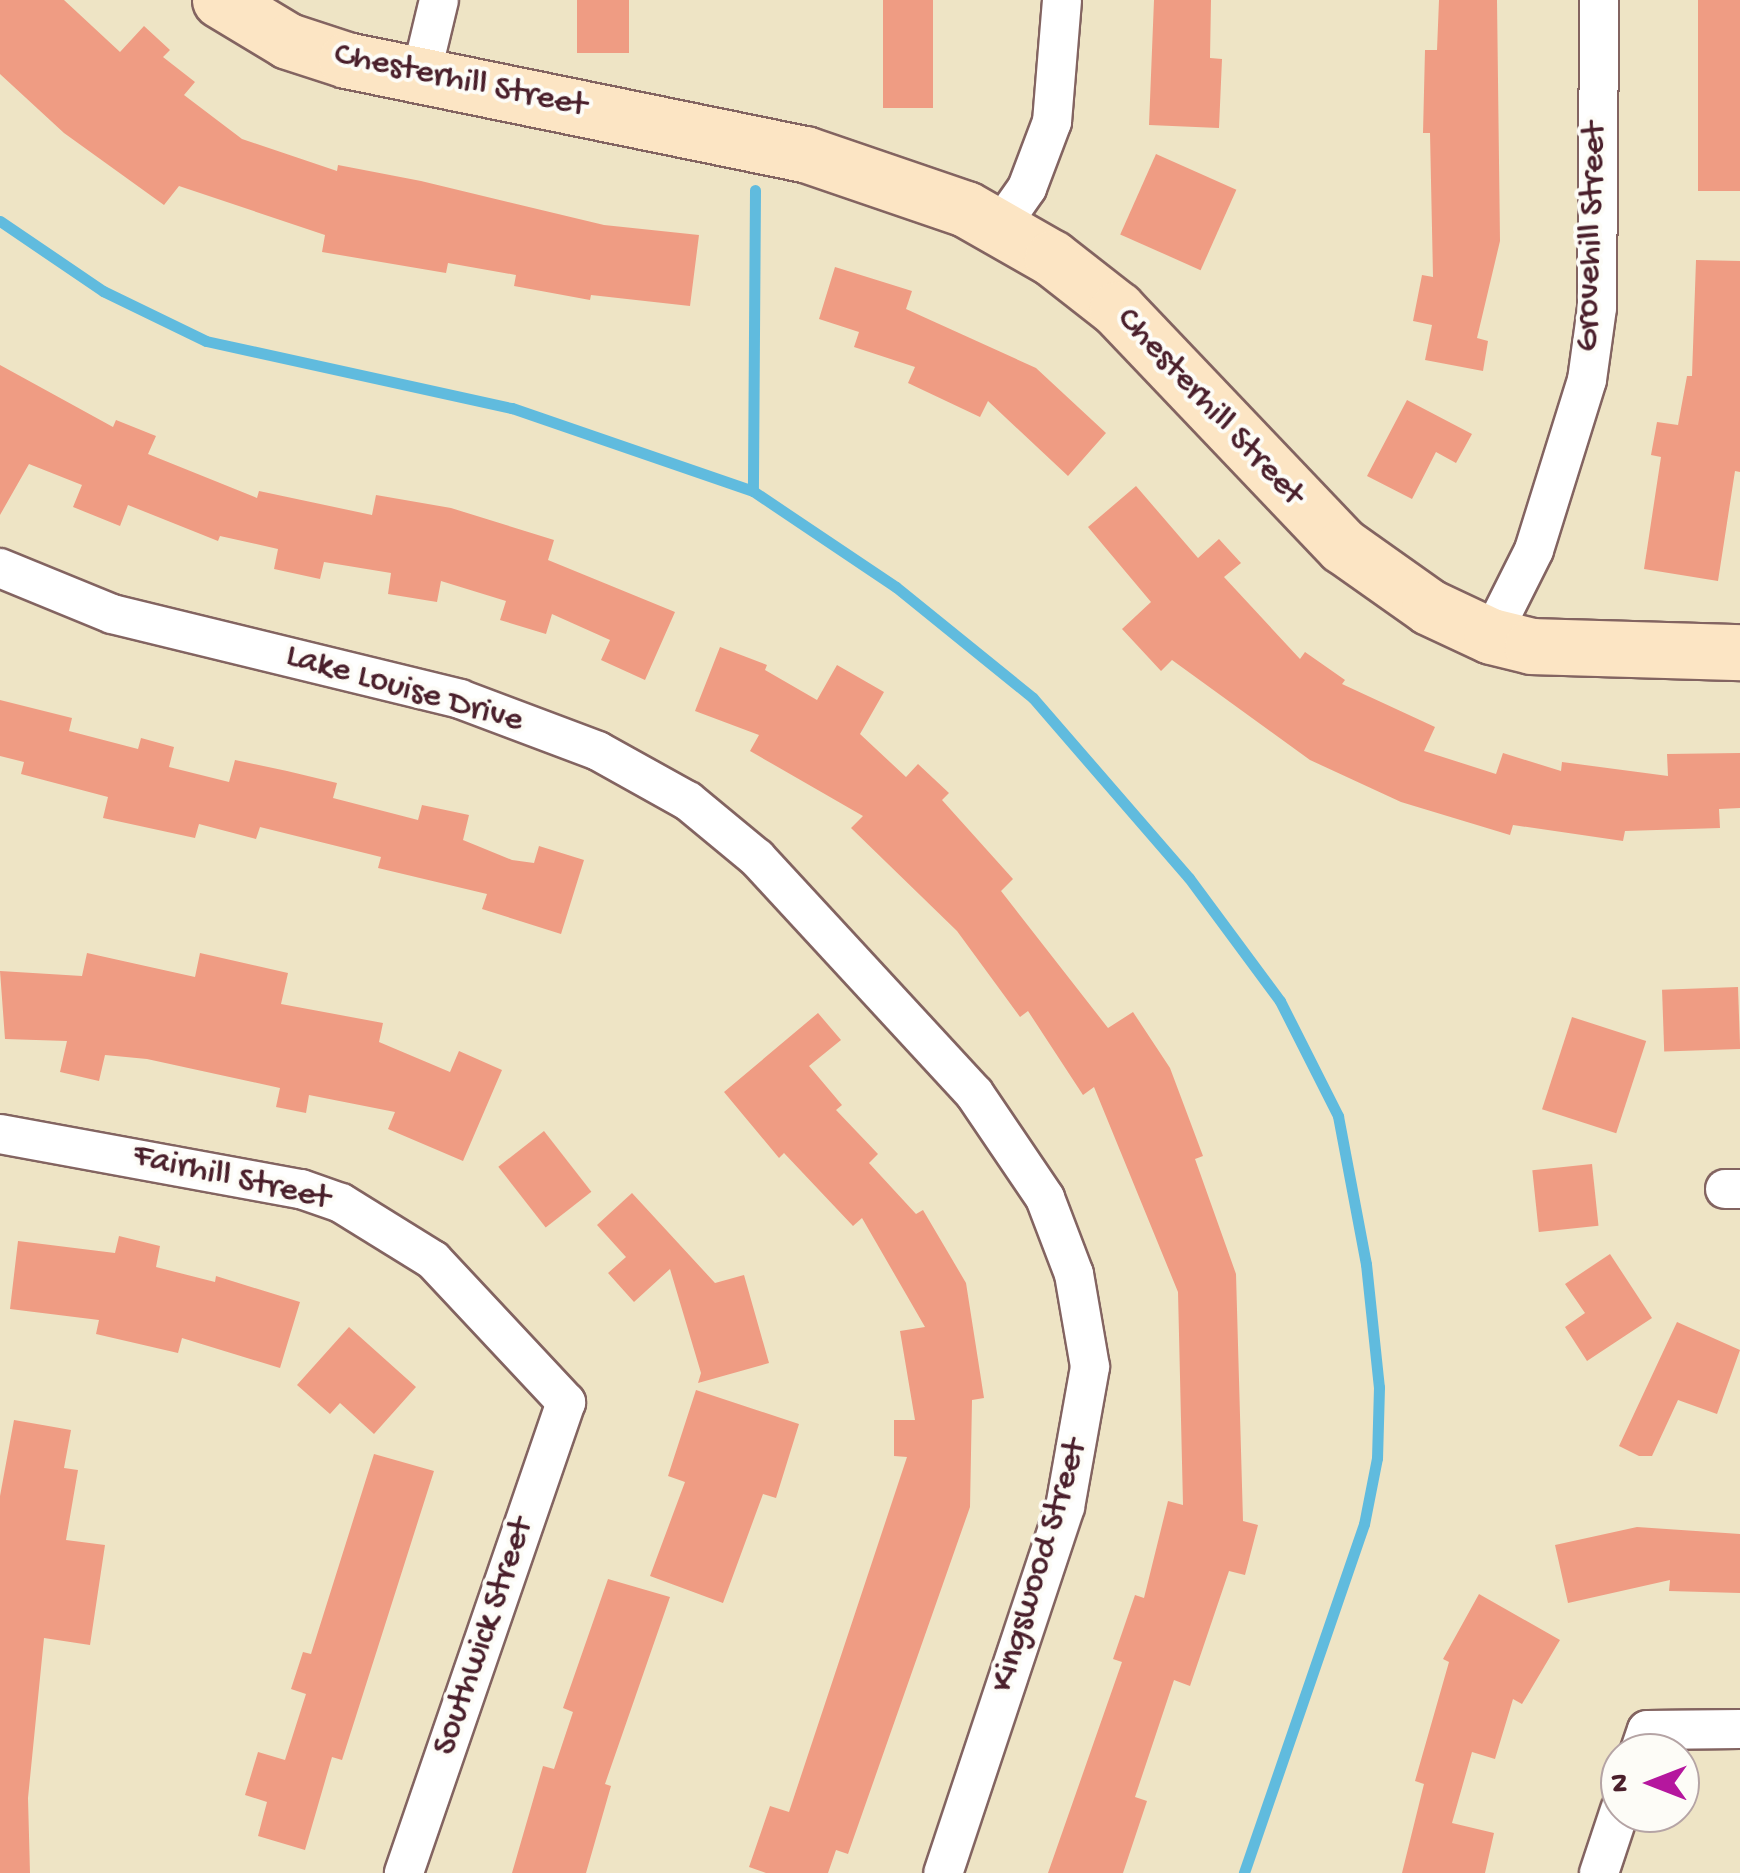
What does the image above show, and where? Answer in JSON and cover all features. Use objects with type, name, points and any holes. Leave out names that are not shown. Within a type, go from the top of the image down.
[{"type":"street","name":"Chesterhill Street","points":[[220,0],[288,41],[421,76],[804,154],[892,180],[999,228],[1117,309],[1342,546],[1429,607],[1491,636],[1598,652],[1740,652]]},
{"type":"street","points":[[421,76],[439,0]]},
{"type":"street","points":[[999,228],[1028,188],[1052,122],[1062,0]]},
{"type":"street","name":"Grovehill Street","points":[[1491,636],[1534,550],[1587,380],[1597,308],[1599,0]]},
{"type":"street","name":"Lake Louise Drive","points":[[0,568],[112,614],[460,698],[598,752],[688,801],[770,871],[961,1079],[1045,1198]]},
{"type":"street","name":"Fairhill Street","points":[[0,1134],[301,1189],[358,1211],[434,1260],[566,1402]]},
{"type":"street","name":"Kingswood Street","points":[[942,1873],[1065,1507],[1084,1425],[1090,1367],[1084,1322],[1045,1198]]},
{"type":"street","name":"Southwick Street","points":[[404,1873],[566,1402]]},
{"type":"street","points":[[1700,1734],[1740,1729]]},
{"type":"street","points":[[1598,1873],[1612,1833]]},
{"type":"building","points":[[0,0],[64,0],[120,52],[144,26],[170,50],[163,57],[195,82],[184,95],[242,139],[337,171],[338,165],[421,181],[604,225],[699,235],[690,306],[591,295],[590,300],[514,286],[516,275],[448,263],[446,273],[322,252],[325,235],[179,186],[164,205],[64,133],[0,74]]},
{"type":"building","points":[[577,0],[629,0],[629,53],[577,53]]},
{"type":"building","points":[[883,0],[933,0],[933,108],[883,108]]},
{"type":"building","points":[[1154,0],[1211,0],[1210,58],[1222,59],[1219,128],[1149,125]]},
{"type":"building","points":[[1439,0],[1497,0],[1500,241],[1477,338],[1488,341],[1483,371],[1425,360],[1432,325],[1413,321],[1422,275],[1433,277],[1430,133],[1423,133],[1425,50],[1437,50]]},
{"type":"building","points":[[1698,0],[1740,0],[1740,191],[1698,191]]},
{"type":"building","points":[[1156,154],[1236,190],[1201,270],[1120,234]]},
{"type":"building","points":[[1696,260],[1740,261],[1740,472],[1735,471],[1718,581],[1644,569],[1661,457],[1651,455],[1657,422],[1678,425],[1687,376],[1692,376]]},
{"type":"building","points":[[835,267],[912,291],[906,309],[1036,368],[1106,433],[1068,476],[988,401],[980,417],[908,383],[915,367],[854,347],[859,332],[819,319]]},
{"type":"building","points":[[0,365],[113,427],[116,420],[156,436],[148,454],[257,498],[259,491],[372,515],[376,495],[451,508],[554,540],[548,560],[675,612],[645,680],[601,660],[610,640],[552,614],[546,634],[500,620],[506,601],[441,581],[437,602],[388,594],[391,573],[324,562],[320,579],[274,569],[278,549],[220,536],[218,541],[128,505],[120,526],[73,507],[82,485],[29,464],[0,515]]},
{"type":"building","points":[[1407,400],[1472,434],[1456,463],[1436,452],[1412,499],[1367,476]]},
{"type":"building","points":[[1136,486],[1198,558],[1219,539],[1241,563],[1224,577],[1300,659],[1305,652],[1345,680],[1342,684],[1435,727],[1424,751],[1496,774],[1503,753],[1561,771],[1562,762],[1668,776],[1667,754],[1740,753],[1740,808],[1719,809],[1720,828],[1625,831],[1623,841],[1513,825],[1510,835],[1401,802],[1310,760],[1172,660],[1161,671],[1122,629],[1151,602],[1088,527]]},
{"type":"building","points":[[720,647],[767,665],[765,670],[817,700],[837,665],[884,692],[860,734],[906,777],[918,764],[949,793],[942,800],[1013,879],[1001,891],[1108,1028],[1133,1012],[1170,1068],[1203,1156],[1195,1159],[1236,1274],[1243,1521],[1258,1525],[1245,1575],[1229,1571],[1190,1686],[1174,1680],[1135,1797],[1147,1801],[1123,1873],[1048,1873],[1122,1662],[1113,1659],[1135,1595],[1144,1598],[1168,1501],[1183,1505],[1178,1292],[1094,1087],[1083,1095],[1028,1011],[1020,1017],[957,931],[851,828],[863,816],[750,751],[759,735],[695,711]]},
{"type":"building","points":[[0,700],[72,718],[69,731],[138,749],[141,738],[174,747],[169,767],[229,782],[235,760],[287,771],[337,783],[333,798],[418,820],[422,805],[469,815],[463,840],[512,860],[534,863],[539,846],[584,860],[561,934],[482,909],[487,894],[378,868],[381,857],[260,827],[256,839],[199,824],[195,838],[103,818],[108,797],[21,774],[24,762],[0,756]]},
{"type":"building","points":[[87,953],[195,977],[200,953],[288,973],[281,1004],[383,1023],[379,1042],[450,1072],[459,1051],[502,1070],[463,1161],[388,1129],[395,1112],[309,1095],[306,1113],[276,1107],[280,1088],[147,1059],[105,1055],[99,1081],[60,1072],[67,1041],[5,1039],[0,971],[82,976]]},
{"type":"building","points":[[1738,987],[1740,1049],[1664,1052],[1662,990]]},
{"type":"building","points":[[818,1013],[841,1040],[809,1066],[842,1105],[836,1110],[878,1154],[869,1163],[916,1214],[923,1210],[966,1283],[984,1398],[972,1400],[970,1507],[848,1854],[836,1850],[828,1873],[766,1873],[749,1867],[770,1806],[789,1812],[907,1457],[894,1456],[894,1420],[915,1420],[900,1331],[925,1327],[862,1218],[853,1226],[784,1153],[779,1158],[724,1092]]},
{"type":"building","points":[[1572,1017],[1646,1041],[1616,1133],[1542,1109]]},
{"type":"building","points":[[544,1131],[591,1192],[546,1227],[498,1167]]},
{"type":"building","points":[[1592,1164],[1598,1226],[1539,1232],[1532,1170]]},
{"type":"building","points":[[632,1193],[715,1283],[744,1275],[769,1363],[698,1383],[701,1373],[670,1269],[634,1302],[608,1273],[626,1257],[597,1225]]},
{"type":"building","points":[[119,1236],[160,1246],[156,1267],[215,1282],[216,1276],[300,1302],[280,1368],[182,1338],[178,1353],[96,1334],[99,1320],[10,1309],[18,1241],[115,1253]]},
{"type":"building","points":[[1610,1254],[1652,1318],[1587,1361],[1565,1327],[1585,1313],[1565,1284]]},
{"type":"building","points":[[1677,1322],[1740,1350],[1717,1414],[1678,1400],[1652,1456],[1639,1456],[1619,1446]]},
{"type":"building","points":[[349,1327],[416,1387],[374,1434],[340,1403],[330,1414],[297,1385]]},
{"type":"building","points":[[696,1390],[799,1424],[776,1498],[763,1494],[723,1603],[650,1576],[685,1482],[668,1476]]},
{"type":"building","points":[[14,1420],[71,1430],[64,1468],[78,1470],[66,1540],[105,1545],[90,1645],[44,1638],[28,1798],[30,1873],[0,1873],[0,1496]]},
{"type":"building","points":[[374,1454],[434,1471],[342,1760],[332,1757],[305,1850],[258,1836],[267,1802],[245,1795],[258,1752],[285,1760],[306,1694],[291,1689],[303,1652],[311,1654]]},
{"type":"building","points":[[1637,1527],[1740,1534],[1740,1593],[1669,1591],[1670,1580],[1568,1603],[1555,1545]]},
{"type":"building","points":[[608,1579],[670,1597],[605,1784],[611,1786],[586,1873],[512,1873],[543,1766],[554,1769],[573,1712],[563,1708]]},
{"type":"building","points":[[1479,1594],[1560,1640],[1522,1704],[1513,1699],[1495,1759],[1472,1752],[1452,1823],[1494,1833],[1485,1873],[1402,1873],[1424,1784],[1415,1781],[1449,1662],[1443,1659]]},
{"type":"waterway","points":[[755,190],[753,491],[896,587],[1033,698],[1189,878],[1280,1001],[1338,1116],[1366,1264],[1379,1387],[1377,1458],[1364,1524],[1244,1873]]},
{"type":"waterway","points":[[0,221],[103,291],[206,341],[512,408],[753,491]]}]
